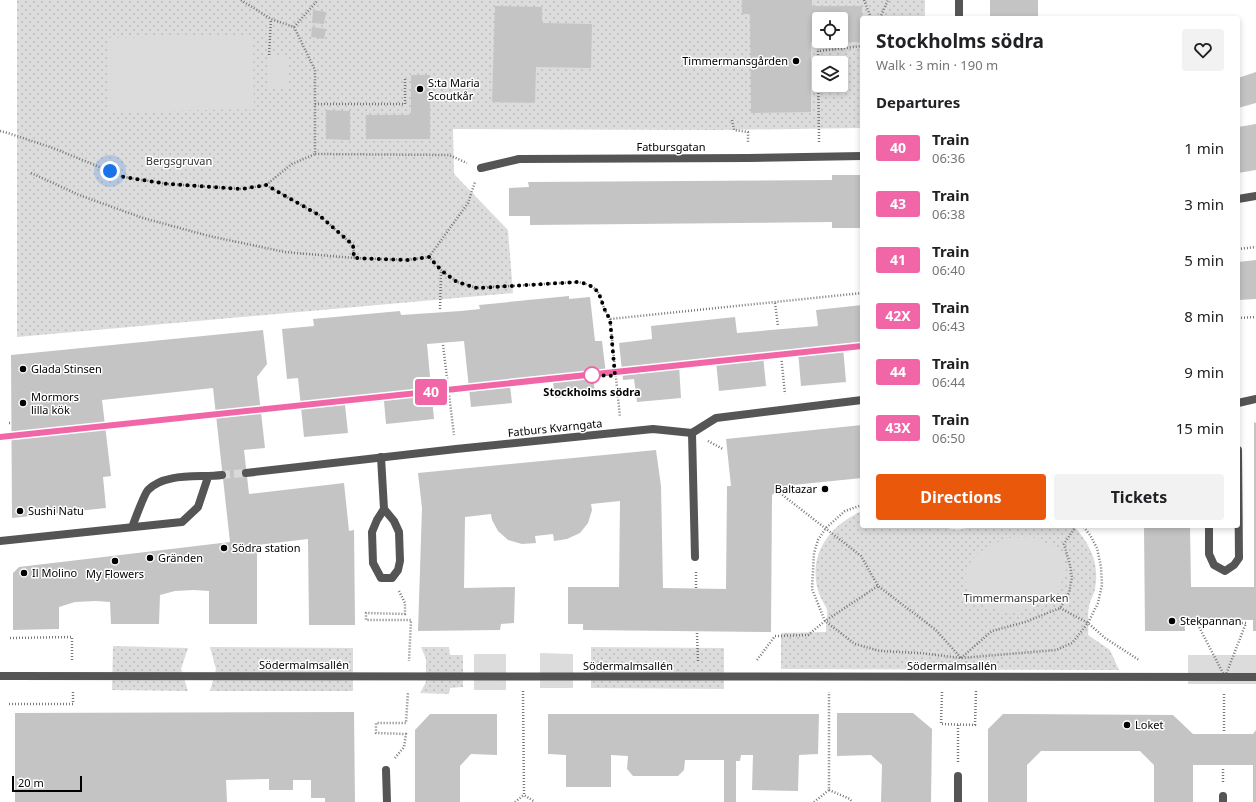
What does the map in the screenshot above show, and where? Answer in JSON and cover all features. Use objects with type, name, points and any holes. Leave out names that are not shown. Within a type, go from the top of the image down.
[{"type":"street","points":[[959,0],[959,16]]},
{"type":"street","name":"Fatbursgatan","points":[[481,168],[519,159],[860,156]]},
{"type":"street","points":[[1240,199],[1256,196]]},
{"type":"street","points":[[695,557],[692,433],[716,418],[860,400]]},
{"type":"street","points":[[1240,403],[1256,400]]},
{"type":"street","name":"Fatburs Kvarngata","points":[[246,473],[653,428],[692,433]]},
{"type":"street","points":[[381,457],[384,509],[372,532],[373,564],[381,578],[392,578],[398,570],[400,561],[399,532],[394,521],[384,509]]},
{"type":"street","points":[[132,527],[148,490],[165,479],[222,475]]},
{"type":"street","points":[[0,540],[182,522],[198,507],[208,477]]},
{"type":"street","points":[[1209,528],[1209,554],[1214,566],[1225,571],[1234,565],[1239,558],[1239,528]]},
{"type":"street","name":"Södermalmsallén","points":[[0,676],[1256,677]]},
{"type":"street","points":[[386,770],[386,802]]},
{"type":"street","points":[[958,776],[958,802]]},
{"type":"path","points":[[241,0],[271,19],[294,27],[315,70],[315,154]]},
{"type":"path","points":[[294,27],[318,0]]},
{"type":"path","points":[[864,0],[870,16]]},
{"type":"path","points":[[881,16],[888,0]]},
{"type":"path","points":[[269,55],[271,19]]},
{"type":"path","points":[[819,156],[818,51],[860,46]]},
{"type":"path","points":[[315,104],[405,104],[405,79]]},
{"type":"path","points":[[732,120],[734,130],[748,132]]},
{"type":"path","points":[[0,131],[53,148],[124,177],[168,184],[242,189],[266,185],[292,164],[315,154],[449,155],[481,168],[468,203],[429,257],[407,260],[354,258],[285,252],[209,236],[150,220],[79,195],[31,173]]},
{"type":"path","points":[[266,185],[319,215],[353,245],[354,258]]},
{"type":"path","points":[[1240,249],[1256,247]]},
{"type":"path","points":[[429,257],[442,271],[457,282],[477,288],[578,282],[587,283],[594,288],[601,296],[604,312],[610,319],[621,432]]},
{"type":"path","points":[[440,308],[442,271]]},
{"type":"path","points":[[610,319],[860,293]]},
{"type":"path","points":[[775,303],[778,326]]},
{"type":"path","points":[[1240,318],[1256,317]]},
{"type":"path","points":[[443,345],[456,449]]},
{"type":"path","points":[[780,355],[786,409]]},
{"type":"path","points":[[780,493],[862,556],[878,586],[936,630],[961,658]]},
{"type":"path","points":[[860,506],[845,511],[826,528],[818,540],[814,553],[812,589],[825,621],[855,644],[880,651],[961,658],[1056,650],[1072,643],[1088,623],[1098,603],[1102,585],[1101,567],[1097,548],[1085,528]]},
{"type":"path","points":[[961,658],[992,631],[1026,622],[1060,608],[1069,593],[1072,577],[1064,544],[1075,528]]},
{"type":"path","points":[[392,578],[405,603],[405,614],[366,613],[366,620],[411,620]]},
{"type":"path","points":[[745,677],[775,636],[808,635],[825,621],[878,586]]},
{"type":"path","points":[[1060,608],[1088,623],[1105,638],[1140,661]]},
{"type":"path","points":[[1224,731],[1225,677],[1246,623],[1197,622],[1225,677]]},
{"type":"path","points":[[697,633],[698,676]]},
{"type":"path","points":[[10,638],[72,638],[73,676]]},
{"type":"path","points":[[522,677],[524,795]]},
{"type":"path","points":[[829,677],[829,790]]},
{"type":"path","points":[[943,677],[941,724],[975,726],[977,677]]},
{"type":"path","points":[[9,704],[73,704]]},
{"type":"path","points":[[386,770],[404,747],[406,734],[376,733],[376,723],[406,723]]},
{"type":"path","points":[[957,748],[958,725]]},
{"type":"path","points":[[814,802],[829,790]]},
{"type":"path","points":[[829,790],[850,799],[852,802]]},
{"type":"path","points":[[515,802],[524,795]]},
{"type":"path","points":[[524,795],[536,802]]},
{"type":"green space","name":"Bergsgruvan","points":[[17,0],[925,0],[925,16],[860,16],[860,128],[718,130],[453,129],[454,174],[508,230],[513,293],[17,337]]},
{"type":"green space","points":[[253,35],[254,109],[109,112],[108,38]]},
{"type":"green space","points":[[269,55],[287,55],[288,87],[269,87]]},
{"type":"green space","name":"Timmermansparken","points":[[860,512],[860,528],[1076,528],[1089,547],[1095,563],[1096,571],[1095,589],[1088,610],[1088,635],[1110,650],[1119,670],[781,669],[781,633],[826,632],[827,610],[819,594],[816,581],[817,558],[827,538],[834,530],[852,516]]},
{"type":"green space","points":[[1010,538],[1035,538],[1043,541],[1062,556],[1066,566],[1065,576],[1051,595],[1040,603],[1028,608],[1010,612],[987,607],[979,603],[969,592],[965,578],[966,570],[975,556],[991,545]]},
{"type":"green space","points":[[113,646],[188,648],[181,669],[188,691],[112,690]]},
{"type":"green space","points":[[210,647],[353,648],[353,691],[210,691],[216,669]]},
{"type":"green space","points":[[421,647],[449,647],[450,655],[463,655],[463,687],[450,688],[449,694],[420,693],[426,682],[426,659]]},
{"type":"green space","points":[[591,647],[724,648],[724,689],[591,688]]},
{"type":"green space","points":[[540,653],[573,654],[573,688],[540,688]]},
{"type":"green space","points":[[474,654],[506,654],[506,690],[474,690]]},
{"type":"green space","points":[[1188,655],[1256,655],[1256,684],[1188,684]]},
{"type":"building","points":[[742,0],[812,0],[812,6],[862,6],[862,16],[860,16],[860,42],[848,42],[848,12],[812,12],[811,112],[751,113],[750,14],[742,14]]},
{"type":"building","points":[[990,0],[1038,0],[1038,16],[990,16]]},
{"type":"building","points":[[495,6],[542,7],[542,23],[592,24],[591,68],[536,67],[535,103],[492,102]]},
{"type":"building","points":[[313,10],[326,12],[324,24],[312,23]]},
{"type":"building","points":[[312,27],[326,29],[324,39],[311,37]]},
{"type":"building","points":[[1256,72],[1256,103],[1240,107],[1240,77]]},
{"type":"building","points":[[411,75],[430,75],[430,139],[366,139],[366,115],[411,115]]},
{"type":"building","points":[[326,110],[350,111],[350,140],[326,139]]},
{"type":"building","points":[[1256,124],[1256,170],[1240,173],[1240,127]]},
{"type":"building","points":[[832,175],[860,175],[860,228],[832,228],[832,222],[530,225],[530,216],[509,216],[509,188],[529,187],[528,182],[832,180]]},
{"type":"building","points":[[1256,260],[1256,299],[1240,300],[1240,262]]},
{"type":"building","points":[[569,296],[569,299],[590,297],[595,341],[602,341],[606,374],[593,375],[595,394],[555,398],[553,382],[510,386],[512,403],[471,407],[464,341],[427,344],[434,419],[386,424],[384,401],[345,405],[348,433],[304,437],[298,378],[287,379],[282,329],[314,326],[313,319],[400,311],[401,315],[461,311],[480,309],[479,305]]},
{"type":"building","points":[[860,305],[860,345],[843,347],[846,382],[801,386],[798,351],[763,355],[766,386],[719,391],[716,361],[679,365],[681,398],[637,402],[634,379],[623,380],[619,343],[652,339],[651,326],[735,317],[737,333],[818,326],[816,310]]},
{"type":"building","points":[[263,330],[267,364],[257,377],[265,448],[244,450],[249,494],[344,483],[349,531],[354,530],[355,625],[309,625],[308,539],[257,545],[257,624],[209,624],[209,591],[194,590],[175,591],[160,595],[159,624],[111,624],[110,602],[96,601],[75,602],[59,607],[59,629],[13,630],[13,573],[19,567],[230,542],[213,388],[102,400],[111,476],[103,477],[106,508],[12,518],[11,355]]},
{"type":"building","points":[[1254,422],[1256,423],[1256,631],[1253,631],[1253,620],[1184,619],[1185,631],[1145,631],[1144,528],[1190,528],[1191,587],[1254,587]]},
{"type":"building","points":[[860,425],[860,478],[783,486],[772,495],[771,632],[583,630],[583,624],[568,624],[568,587],[619,587],[620,501],[591,504],[592,510],[588,523],[580,533],[567,539],[554,541],[553,534],[535,536],[536,543],[522,544],[508,540],[498,531],[492,520],[491,514],[465,517],[464,588],[515,587],[514,623],[501,624],[500,630],[418,631],[422,508],[418,473],[656,450],[661,486],[663,588],[726,589],[727,486],[731,486],[726,439]]},
{"type":"building","points":[[354,712],[355,802],[325,802],[325,798],[311,798],[311,780],[293,780],[293,790],[269,790],[269,779],[226,780],[227,802],[15,802],[15,713]]},
{"type":"building","points":[[837,713],[913,713],[932,729],[931,802],[881,802],[882,765],[871,755],[837,756]]},
{"type":"building","points":[[430,714],[497,714],[497,755],[471,754],[460,766],[460,802],[415,802],[415,730]]},
{"type":"building","points":[[548,714],[819,714],[818,754],[799,755],[798,791],[752,790],[753,755],[741,755],[740,761],[736,761],[736,802],[724,802],[724,760],[685,760],[684,770],[678,776],[633,776],[627,769],[628,756],[611,755],[611,787],[566,787],[566,755],[548,754]]},
{"type":"building","points":[[1003,714],[1173,715],[1193,734],[1253,734],[1256,730],[1256,802],[1253,802],[1253,765],[1193,765],[1193,802],[1154,802],[1154,765],[1140,751],[1041,751],[1027,765],[1027,802],[988,802],[988,729]]},
{"type":"tunnel","points":[[222,475],[246,473]]},
{"type":"train","name":"40","points":[[0,437],[860,346]]},
{"type":"place","name":"Timmermansgården","points":[[796,61]]},
{"type":"place","name":"S:ta Maria Scoutkår","points":[[420,89]]},
{"type":"place","name":"Glada Stinsen","points":[[23,369]]},
{"type":"place","name":"Stockholms södra","points":[[592,375]]},
{"type":"place","name":"Mormors lilla kök","points":[[23,403]]},
{"type":"place","name":"Baltazar","points":[[825,489]]},
{"type":"place","name":"Sushi Natu","points":[[20,511]]},
{"type":"place","name":"Södra station","points":[[224,548]]},
{"type":"place","name":"Gränden","points":[[150,558]]},
{"type":"place","name":"My Flowers","points":[[115,561]]},
{"type":"place","name":"Il Molino","points":[[24,573]]},
{"type":"place","name":"Stekpannan","points":[[1172,621]]},
{"type":"place","name":"Loket","points":[[1127,725]]},
{"type":"route","points":[[110,171],[124,177],[168,184],[242,189],[266,185],[319,215],[353,245],[354,258],[407,260],[429,257],[442,271],[457,282],[477,288],[578,282],[587,283],[601,296],[604,312],[610,319],[615,376],[592,375]]}]
